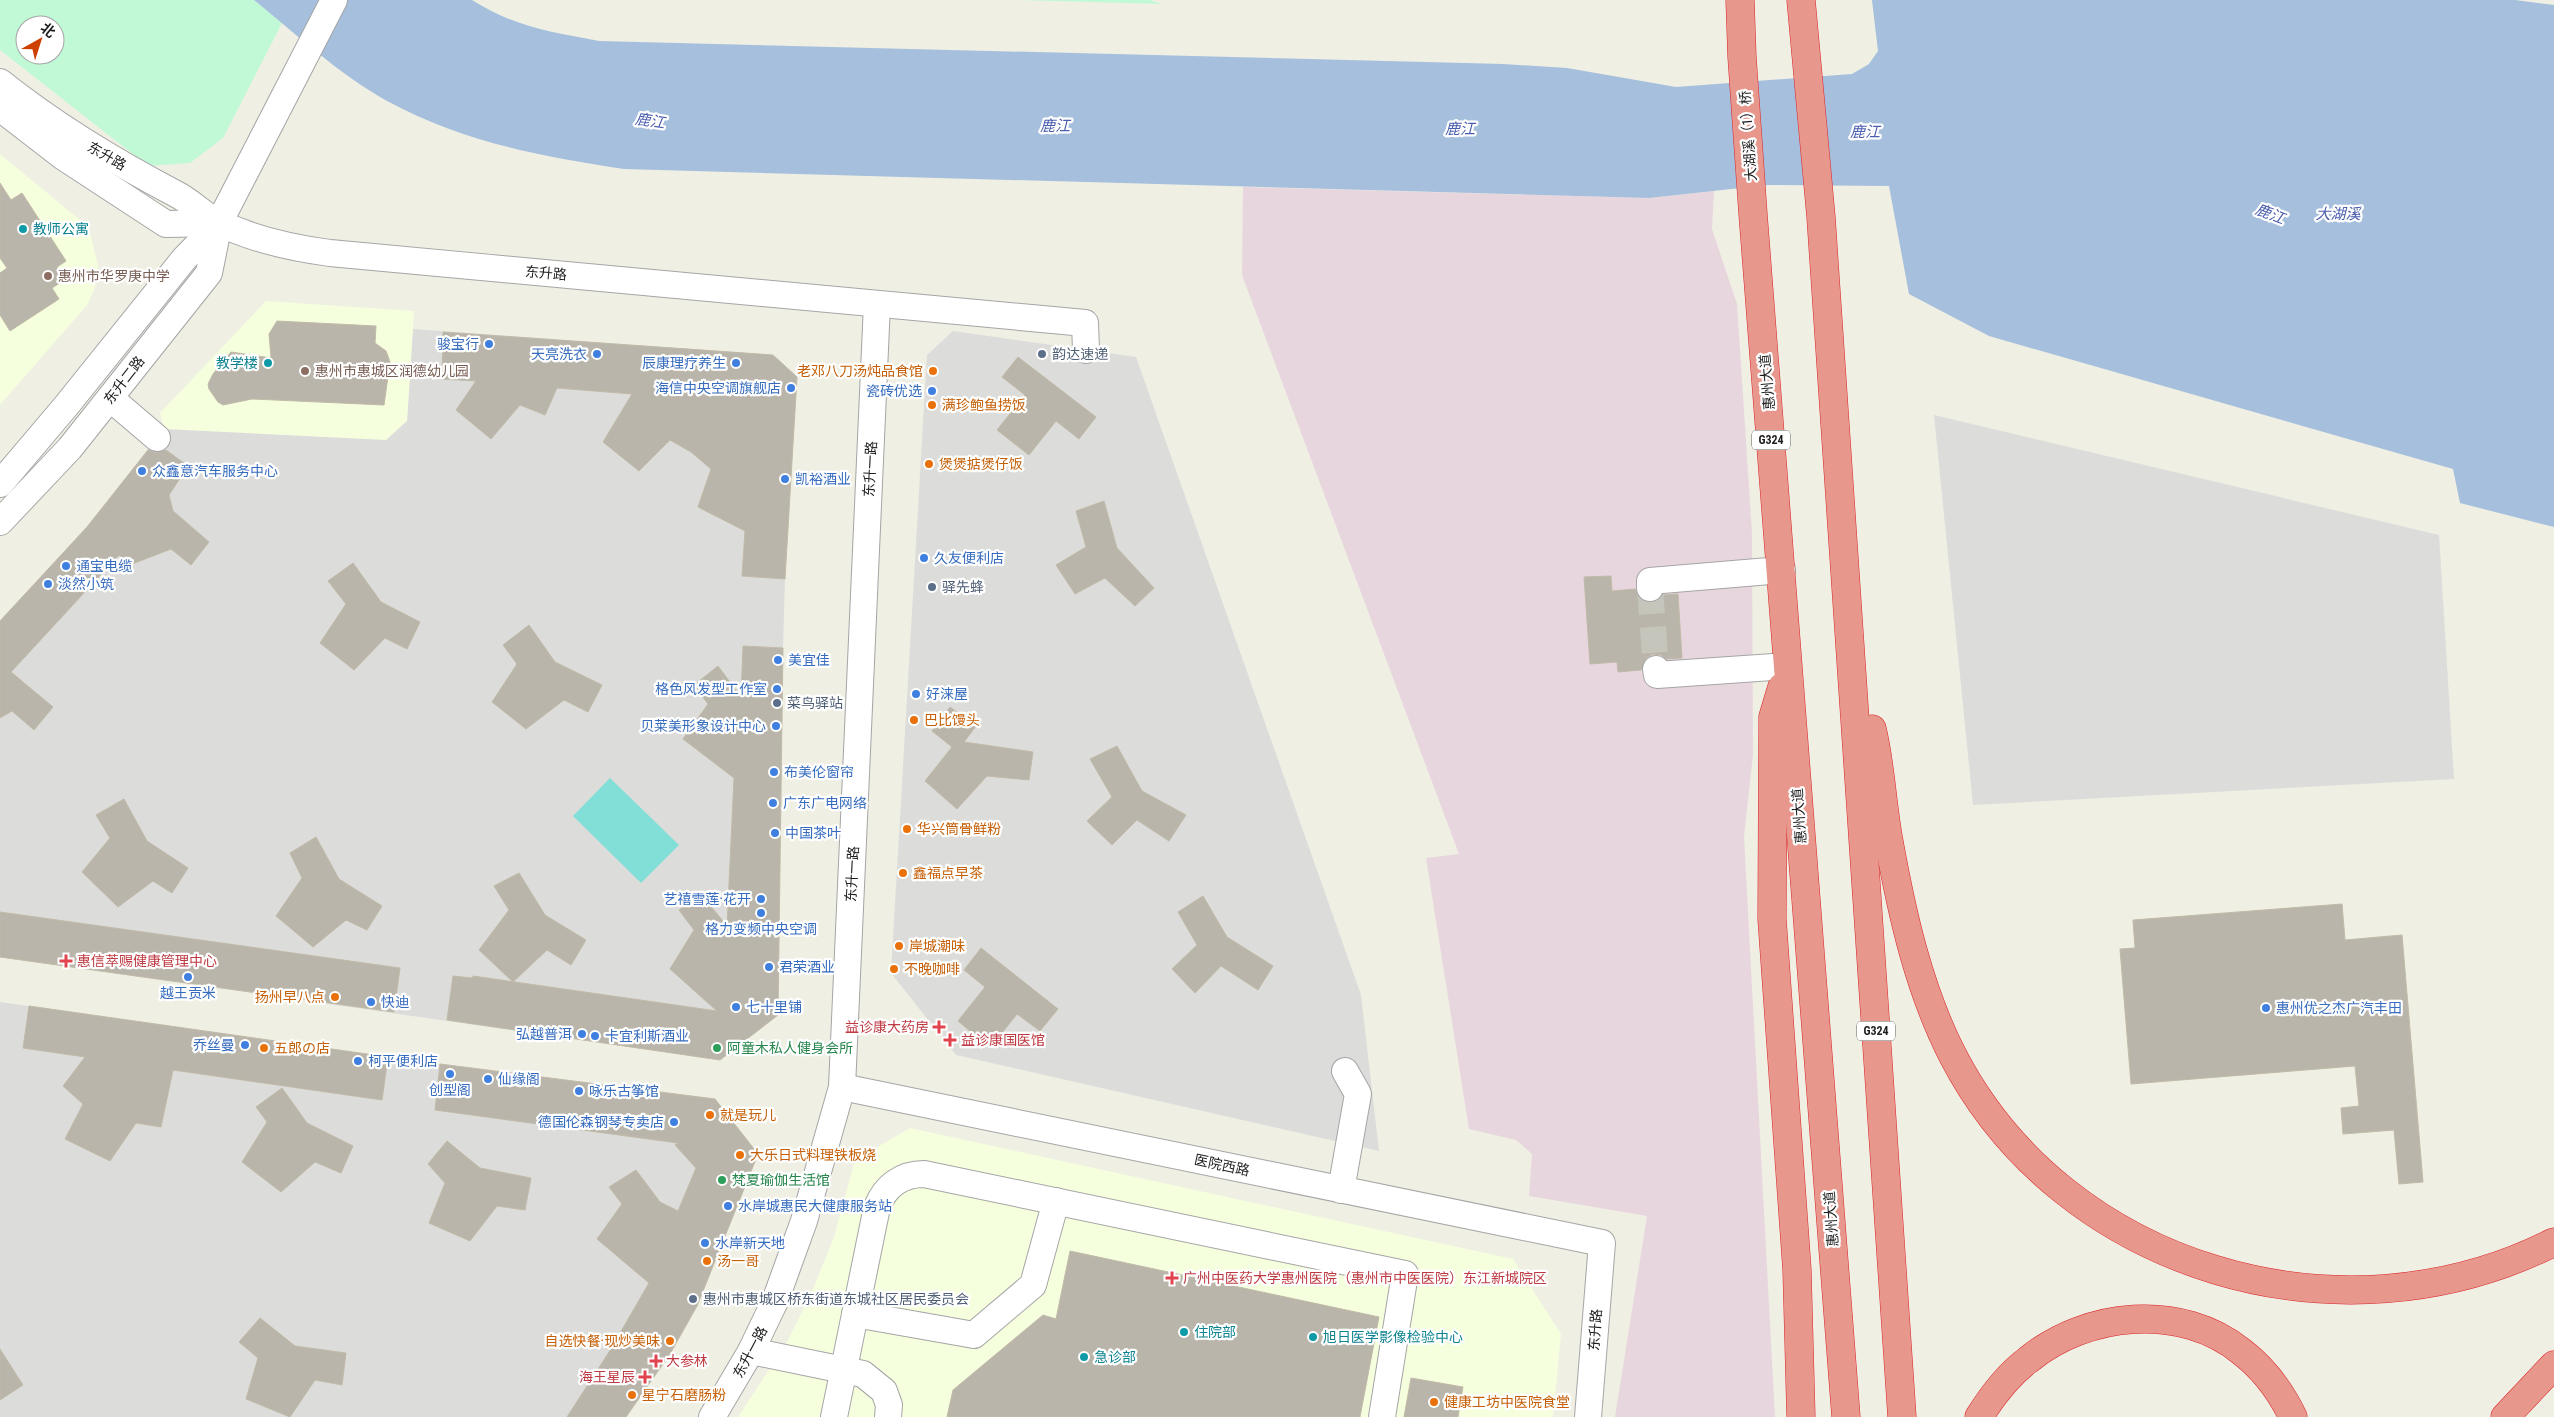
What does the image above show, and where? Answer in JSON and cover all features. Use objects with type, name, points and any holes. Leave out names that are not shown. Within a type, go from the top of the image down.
[{"type":"highway","name":"大湖溪（1）桥","points":[[1740,0],[1753,214]]},
{"type":"highway","name":"G324","points":[[1801,0],[1806,71],[1821,217],[1902,1417]]},
{"type":"highway","name":"惠州大道","points":[[1753,214],[1846,1417]]},
{"type":"highway","points":[[1850,646],[1873,735],[1889,841],[1908,931],[1936,1018],[1953,1056],[1986,1107],[2027,1158],[2056,1185],[2110,1224],[2179,1258],[2240,1278],[2293,1286],[2377,1288],[2441,1281],[2488,1268],[2554,1242]]},
{"type":"highway","points":[[1788,666],[1773,717],[1772,919],[1796,1270],[1801,1417]]},
{"type":"highway","points":[[1979,1417],[1993,1395],[2011,1376],[2027,1360],[2047,1346],[2069,1334],[2095,1325],[2144,1318],[2186,1324],[2222,1339],[2242,1351],[2273,1384],[2293,1417]]},
{"type":"highway","points":[[2505,1417],[2554,1365]]},
{"type":"street","name":"东升二路","points":[[0,522],[70,448],[209,273],[219,223],[334,0]]},
{"type":"street","name":"东升路","points":[[0,82],[75,138],[183,198],[219,223],[283,245],[330,253],[1085,323],[1086,350]]},
{"type":"street","name":"东升路","points":[[0,108],[62,156],[166,224],[219,223]]},
{"type":"street","name":"东升二路","points":[[0,484],[66,406],[184,259],[219,223]]},
{"type":"street","name":"东升一路","points":[[712,1417],[768,1318],[793,1254],[842,1087],[877,304]]},
{"type":"street","points":[[110,398],[157,438]]},
{"type":"street","points":[[1650,588],[1650,581],[1782,570]]},
{"type":"street","points":[[1656,669],[1657,675],[1788,666]]},
{"type":"street","points":[[1341,1190],[1358,1094],[1345,1071]]},
{"type":"street","name":"医院西路","points":[[842,1087],[1602,1244]]},
{"type":"street","points":[[834,1417],[877,1207],[884,1193],[902,1178],[917,1174],[927,1174],[1405,1274],[1382,1417]]},
{"type":"street","points":[[855,1314],[974,1335],[1033,1285],[1056,1201]]},
{"type":"street","name":"东升路","points":[[1588,1417],[1602,1244]]},
{"type":"street","points":[[751,1351],[863,1374],[878,1384],[887,1398],[888,1417]]},
{"type":"shaded area","points":[[0,0],[254,0],[282,23],[223,138],[190,163],[148,166],[19,65],[65,65],[65,15],[15,15],[15,62],[0,50]]},
{"type":"shaded area","points":[[1021,0],[1150,0],[1162,4]]},
{"type":"shaded area","name":"惠州市华罗庚中学","points":[[0,154],[80,220],[91,236],[98,266],[95,287],[88,304],[0,405]]},
{"type":"shaded area","points":[[1243,187],[1649,198],[1714,191],[1712,229],[1737,304],[1752,533],[1753,755],[1744,837],[1775,1417],[1615,1417],[1647,1216],[1529,1196],[1532,1154],[1516,1140],[1469,1129],[1426,858],[1459,854],[1242,275]]},
{"type":"shaded area","name":"惠州市惠城区润德幼儿园","points":[[266,301],[414,311],[407,421],[386,440],[164,429],[160,413]]},
{"type":"shaded area","points":[[413,329],[773,355],[797,377],[785,579],[781,718],[778,1015],[720,1060],[0,957],[0,621],[87,527],[164,429],[407,421]]},
{"type":"shaded area","points":[[953,331],[1136,357],[1361,995],[1379,1151],[956,1055],[891,973],[927,355]]},
{"type":"shaded area","points":[[1934,415],[2439,535],[2454,779],[1973,805]]},
{"type":"shaded area","points":[[610,778],[679,845],[641,883],[573,816]]},
{"type":"shaded area","points":[[0,1002],[388,1057],[715,1099],[758,1154],[697,1306],[670,1354],[626,1417],[0,1417]]},
{"type":"shaded area","name":"广州中医药大学惠州医院（惠州市中医医院）东江新城院区","points":[[910,1128],[1513,1259],[1561,1334],[1553,1417],[738,1417],[787,1342],[812,1292],[835,1234],[855,1160]]},
{"type":"water","name":"大湖溪","points":[[254,0],[472,0],[503,17],[533,27],[599,41],[1503,64],[1567,68],[1676,87],[1852,74],[1869,64],[1878,51],[1872,0],[2515,0],[2554,5],[2554,527],[2460,503],[2453,469],[1989,336],[1909,294],[1889,186],[1768,185],[1649,198],[624,169],[532,153],[473,137],[416,115],[387,101],[352,79]]},
{"type":"building","name":"教师公寓","points":[[0,183],[11,200],[22,193],[66,261],[57,267],[66,279],[52,288],[59,299],[10,331],[0,315],[0,273],[7,268],[0,258]]},
{"type":"building","name":"教学楼","points":[[277,321],[376,326],[375,343],[386,351],[390,362],[384,405],[252,399],[223,405],[218,402],[209,389],[208,384],[213,374],[231,352],[271,358],[269,334]]},
{"type":"building","points":[[443,332],[773,355],[797,377],[785,579],[742,576],[745,531],[698,507],[711,469],[691,452],[670,440],[639,471],[603,442],[632,394],[557,388],[545,415],[520,405],[491,439],[456,410],[476,381],[442,379]]},
{"type":"building","points":[[1018,357],[1096,417],[1079,439],[1056,421],[1029,455],[997,430],[1025,395],[1002,377]]},
{"type":"building","points":[[148,450],[155,453],[166,450],[188,466],[169,495],[173,511],[209,542],[191,565],[171,549],[127,566],[119,555],[11,672],[53,707],[34,730],[12,711],[0,718],[0,621],[87,527]]},
{"type":"building","points":[[1104,501],[1117,548],[1154,588],[1135,606],[1105,578],[1075,594],[1056,565],[1086,547],[1076,511]]},
{"type":"building","points":[[353,563],[381,602],[420,622],[407,649],[385,638],[354,670],[320,643],[346,604],[328,581]]},
{"type":"building","points":[[1611,576],[1612,591],[1635,589],[1642,601],[1650,603],[1658,601],[1663,595],[1678,594],[1682,658],[1667,659],[1661,655],[1653,654],[1646,658],[1641,670],[1618,672],[1617,662],[1590,664],[1584,577]]},
{"type":"building","points":[[529,625],[555,662],[602,685],[588,712],[564,700],[526,729],[492,702],[517,664],[503,645]]},
{"type":"building","points":[[743,646],[783,648],[778,1015],[720,1060],[447,1020],[453,976],[472,978],[473,976],[717,1011],[670,969],[694,930],[679,910],[701,894],[727,926],[734,778],[683,739],[708,704],[694,685],[718,666],[741,697]]},
{"type":"building","points":[[950,707],[976,726],[964,742],[1033,752],[1029,780],[987,776],[957,809],[925,781],[952,747],[932,731]]},
{"type":"building","points":[[1117,746],[1142,791],[1186,815],[1169,841],[1137,820],[1112,845],[1087,821],[1112,797],[1090,759]]},
{"type":"building","points":[[124,799],[147,841],[188,868],[172,893],[153,881],[118,907],[82,872],[110,838],[96,815]]},
{"type":"building","points":[[316,837],[339,879],[382,906],[367,930],[346,920],[313,947],[276,916],[302,878],[290,853]]},
{"type":"building","points":[[519,873],[545,915],[586,940],[571,965],[547,950],[513,982],[479,950],[509,910],[494,886]]},
{"type":"building","points":[[1203,896],[1227,937],[1273,966],[1258,990],[1221,966],[1195,993],[1172,969],[1197,945],[1178,912]]},
{"type":"building","name":"惠州优之杰广汽丰田","points":[[2342,904],[2345,940],[2402,935],[2423,1182],[2399,1184],[2394,1130],[2343,1134],[2341,1108],[2359,1106],[2355,1066],[2131,1084],[2120,949],[2135,948],[2133,920]]},
{"type":"building","points":[[0,912],[400,968],[394,1012],[0,957]]},
{"type":"building","points":[[981,948],[1058,1009],[1040,1031],[1017,1014],[990,1048],[958,1021],[985,987],[964,970]]},
{"type":"building","points":[[29,1006],[388,1057],[382,1100],[173,1070],[161,1127],[136,1123],[110,1161],[65,1139],[83,1104],[63,1086],[85,1057],[23,1048]]},
{"type":"building","name":"水岸新天地","points":[[440,1064],[715,1099],[758,1154],[697,1306],[670,1354],[626,1417],[567,1417],[609,1352],[649,1283],[597,1239],[622,1204],[609,1187],[636,1170],[660,1202],[678,1211],[696,1168],[675,1145],[678,1143],[435,1110]]},
{"type":"building","points":[[282,1088],[307,1123],[353,1146],[341,1173],[315,1162],[281,1192],[242,1162],[267,1122],[256,1107]]},
{"type":"building","points":[[447,1141],[480,1168],[531,1178],[525,1210],[497,1206],[470,1241],[429,1223],[445,1183],[428,1164]]},
{"type":"building","points":[[1070,1251],[1379,1317],[1360,1417],[947,1417],[953,1390],[1043,1315],[1056,1319]]},
{"type":"building","points":[[260,1318],[295,1346],[346,1353],[342,1385],[315,1380],[290,1417],[246,1399],[258,1358],[239,1342]]},
{"type":"building","points":[[0,1349],[23,1385],[0,1400]]},
{"type":"building","name":"健康工坊中医院食堂","points":[[1411,1378],[1463,1387],[1458,1417],[1404,1417]]},
{"type":"tunnel","points":[[1650,588],[1656,669]]},
{"type":"place","name":"教师公寓","points":[[23,229]]},
{"type":"place","name":"惠州市华罗庚中学","points":[[48,276]]},
{"type":"place","name":"骏宝行","points":[[489,344]]},
{"type":"place","name":"天亮洗衣","points":[[597,354]]},
{"type":"place","name":"韵达速递","points":[[1042,354]]},
{"type":"place","name":"教学楼","points":[[268,363]]},
{"type":"place","name":"辰康理疗养生","points":[[736,363]]},
{"type":"place","name":"惠州市惠城区润德幼儿园","points":[[305,371]]},
{"type":"place","name":"老邓八刀汤炖品食馆","points":[[933,371]]},
{"type":"place","name":"海信中央空调旗舰店","points":[[791,388]]},
{"type":"place","name":"瓷砖优选","points":[[932,391]]},
{"type":"place","name":"满珍鲍鱼捞饭","points":[[932,405]]},
{"type":"place","name":"煲煲掂煲仔饭","points":[[929,464]]},
{"type":"place","name":"众鑫意汽车服务中心","points":[[142,471]]},
{"type":"place","name":"凯裕酒业","points":[[785,479]]},
{"type":"place","name":"久友便利店","points":[[924,558]]},
{"type":"place","name":"通宝电缆","points":[[66,566]]},
{"type":"place","name":"淡然小筑","points":[[48,584]]},
{"type":"place","name":"驿先蜂","points":[[932,587]]},
{"type":"place","name":"美宜佳","points":[[778,660]]},
{"type":"place","name":"格色风发型工作室","points":[[777,689]]},
{"type":"place","name":"好涞屋","points":[[916,694]]},
{"type":"place","name":"菜鸟驿站","points":[[777,703]]},
{"type":"place","name":"巴比馒头","points":[[914,720]]},
{"type":"place","name":"贝莱美形象设计中心","points":[[776,726]]},
{"type":"place","name":"布美伦窗帘","points":[[774,772]]},
{"type":"place","name":"广东广电网络","points":[[773,803]]},
{"type":"place","name":"华兴筒骨鲜粉","points":[[907,829]]},
{"type":"place","name":"中国茶叶","points":[[775,833]]},
{"type":"place","name":"鑫福点早茶","points":[[903,873]]},
{"type":"place","name":"艺禧雪莲·花开","points":[[761,899]]},
{"type":"place","name":"格力变频中央空调","points":[[761,913]]},
{"type":"place","name":"岸城潮味","points":[[899,946]]},
{"type":"place","name":"惠信萃赐健康管理中心","points":[[66,961]]},
{"type":"place","name":"君荣酒业","points":[[769,967]]},
{"type":"place","name":"不晚咖啡","points":[[894,969]]},
{"type":"place","name":"越王贡米","points":[[188,977]]},
{"type":"place","name":"扬州早八点","points":[[335,997]]},
{"type":"place","name":"快迪","points":[[371,1002]]},
{"type":"place","name":"七十里铺","points":[[736,1007]]},
{"type":"place","name":"惠州优之杰广汽丰田","points":[[2266,1008]]},
{"type":"place","name":"益诊康大药房","points":[[939,1027]]},
{"type":"place","name":"弘越普洱","points":[[582,1034]]},
{"type":"place","name":"卡宜利斯酒业","points":[[595,1036]]},
{"type":"place","name":"益诊康国医馆","points":[[950,1040]]},
{"type":"place","name":"乔丝曼","points":[[245,1045]]},
{"type":"place","name":"五郎の店","points":[[264,1048]]},
{"type":"place","name":"阿童木私人健身会所","points":[[717,1048]]},
{"type":"place","name":"柯平便利店","points":[[358,1061]]},
{"type":"place","name":"创型阁","points":[[450,1074]]},
{"type":"place","name":"仙缘阁","points":[[488,1079]]},
{"type":"place","name":"咏乐古筝馆","points":[[579,1091]]},
{"type":"place","name":"就是玩儿","points":[[710,1115]]},
{"type":"place","name":"德国伦森钢琴专卖店","points":[[674,1122]]},
{"type":"place","name":"大乐日式料理铁板烧","points":[[740,1155]]},
{"type":"place","name":"梵夏瑜伽生活馆","points":[[722,1180]]},
{"type":"place","name":"水岸城惠民大健康服务站","points":[[728,1206]]},
{"type":"place","name":"水岸新天地","points":[[705,1243]]},
{"type":"place","name":"汤一哥","points":[[707,1261]]},
{"type":"place","name":"广州中医药大学惠州医院（惠州市中医医院）东江新城院区","points":[[1172,1278]]},
{"type":"place","name":"惠州市惠城区桥东街道东城社区居民委员会","points":[[693,1299]]},
{"type":"place","name":"住院部","points":[[1184,1332]]},
{"type":"place","name":"旭日医学影像检验中心","points":[[1313,1337]]},
{"type":"place","name":"自选快餐·现炒美味","points":[[670,1341]]},
{"type":"place","name":"急诊部","points":[[1084,1357]]},
{"type":"place","name":"大参林","points":[[656,1361]]},
{"type":"place","name":"海王星辰","points":[[645,1377]]},
{"type":"place","name":"星宁石磨肠粉","points":[[632,1395]]},
{"type":"place","name":"健康工坊中医院食堂","points":[[1434,1402]]},
{"type":"water label","name":"鹿江","points":[[650,121]]},
{"type":"water label","name":"鹿江","points":[[1055,126]]},
{"type":"water label","name":"鹿江","points":[[1460,129]]},
{"type":"water label","name":"鹿江","points":[[1865,132]]},
{"type":"water label","name":"鹿江","points":[[2270,214]]}]
